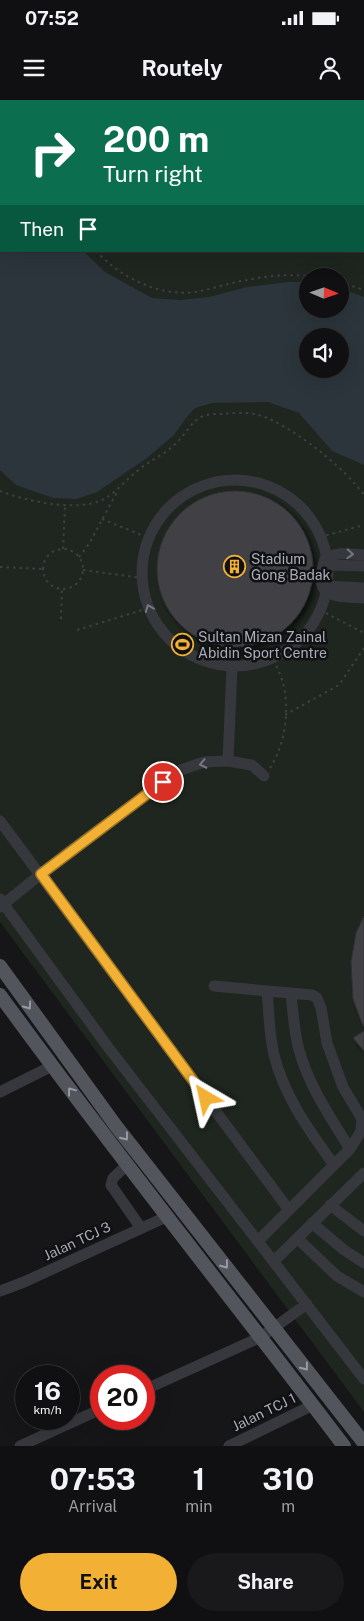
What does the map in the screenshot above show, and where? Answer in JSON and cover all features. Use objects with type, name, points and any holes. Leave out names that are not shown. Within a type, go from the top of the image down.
[{"type":"main road","points":[[0,966],[116,1126],[364,1443]]},
{"type":"main road","points":[[0,995],[166,1217],[262,1337],[344,1446]]},
{"type":"street","points":[[229,480],[260,483],[270,486],[288,496],[310,518],[320,536],[327,564],[326,586],[320,610],[308,630],[292,646],[273,658],[257,663],[232,666],[203,660],[178,646],[158,625],[149,608],[142,578],[143,558],[149,538],[158,520],[180,497],[203,485],[229,480]]},
{"type":"street","points":[[364,555],[339,553],[324,559],[321,580],[323,589],[330,595],[364,598]]},
{"type":"street","points":[[327,564],[364,566]]},
{"type":"street","points":[[326,586],[364,588]]},
{"type":"street","points":[[228,761],[232,666]]},
{"type":"street","points":[[264,776],[252,766],[228,761],[204,762],[178,771],[1,903],[108,1048],[364,1379]]},
{"type":"street","points":[[0,821],[289,1210]]},
{"type":"street","points":[[214,986],[312,995],[317,998],[327,1043],[343,1087],[362,1119],[361,1131],[350,1149],[258,1241]]},
{"type":"street","points":[[267,990],[270,1034],[283,1084],[298,1115],[334,1166]]},
{"type":"street","points":[[291,993],[298,1049],[307,1075],[350,1149]]},
{"type":"street","points":[[0,1092],[52,1066]]},
{"type":"street","points":[[127,1165],[113,1178],[111,1184],[141,1228]]},
{"type":"street","points":[[274,1261],[364,1173]]},
{"type":"street","points":[[330,1205],[364,1231]]},
{"type":"street","name":"Jalan TCJ 3","points":[[0,1291],[24,1282],[166,1217]]},
{"type":"street","points":[[312,1223],[364,1264]]},
{"type":"street","points":[[297,1238],[337,1276],[364,1292]]},
{"type":"street","points":[[155,1385],[262,1337],[307,1304]]},
{"type":"street","name":"Jalan TCJ 1","points":[[229,1446],[313,1405]]},
{"type":"street","points":[[20,1446],[90,1414]]},
{"type":"path","points":[[97,252],[122,273],[148,286],[168,292],[192,292],[246,280],[299,277]]},
{"type":"path","points":[[349,285],[364,290]]},
{"type":"path","points":[[0,491],[13,496],[65,505],[93,503],[104,499],[119,488],[136,471],[173,446],[198,419],[207,414],[231,413],[258,415],[276,422],[293,432],[330,460],[364,495]]},
{"type":"path","points":[[79,556],[89,544],[119,488]]},
{"type":"path","points":[[63,549],[65,505]]},
{"type":"path","points":[[102,519],[149,538]]},
{"type":"path","points":[[320,536],[364,525]]},
{"type":"path","points":[[63,549],[74,552],[79,556],[83,570],[79,581],[74,585],[62,588],[50,584],[46,579],[43,568],[49,554],[63,549]]},
{"type":"path","points":[[0,567],[43,568]]},
{"type":"path","points":[[83,570],[142,578]]},
{"type":"path","points":[[61,618],[62,588]]},
{"type":"path","points":[[77,630],[149,608]]},
{"type":"path","points":[[320,610],[364,633]]},
{"type":"path","points":[[285,715],[339,685],[364,648]]},
{"type":"path","points":[[264,776],[278,751],[285,715],[286,699],[283,684],[273,658]]},
{"type":"shaded area","name":"Sultan Mizan Zainal Abidin Sport Centre","points":[[0,252],[364,252],[364,1412],[0,922]]},
{"type":"shaded area","points":[[0,252],[84,252],[105,272],[152,298],[180,300],[209,297],[247,287],[299,282],[299,318],[349,318],[349,291],[364,297],[364,465],[332,451],[299,413],[268,402],[212,403],[195,408],[174,435],[147,458],[97,492],[77,499],[53,498],[16,485],[0,470]]},
{"type":"building","name":"Stadium Gong Badak","points":[[227,491],[243,491],[258,494],[272,500],[295,519],[304,532],[310,546],[313,569],[312,584],[304,606],[285,629],[272,638],[258,644],[243,647],[227,647],[212,644],[198,638],[175,619],[166,606],[160,592],[157,577],[157,561],[160,546],[166,532],[185,509],[198,500],[212,494]]},
{"type":"building","points":[[364,916],[363,1026],[353,999],[351,962],[356,933]]},
{"type":"building","points":[[364,1031],[364,1051],[353,1038]]},
{"type":"place","name":"Stadium Gong Badak","points":[[235,567]]},
{"type":"place","name":"Sultan Mizan Zainal Abidin Sport Centre","points":[[182,645]]},
{"type":"route","points":[[163,782],[41,874],[206,1098]]}]
